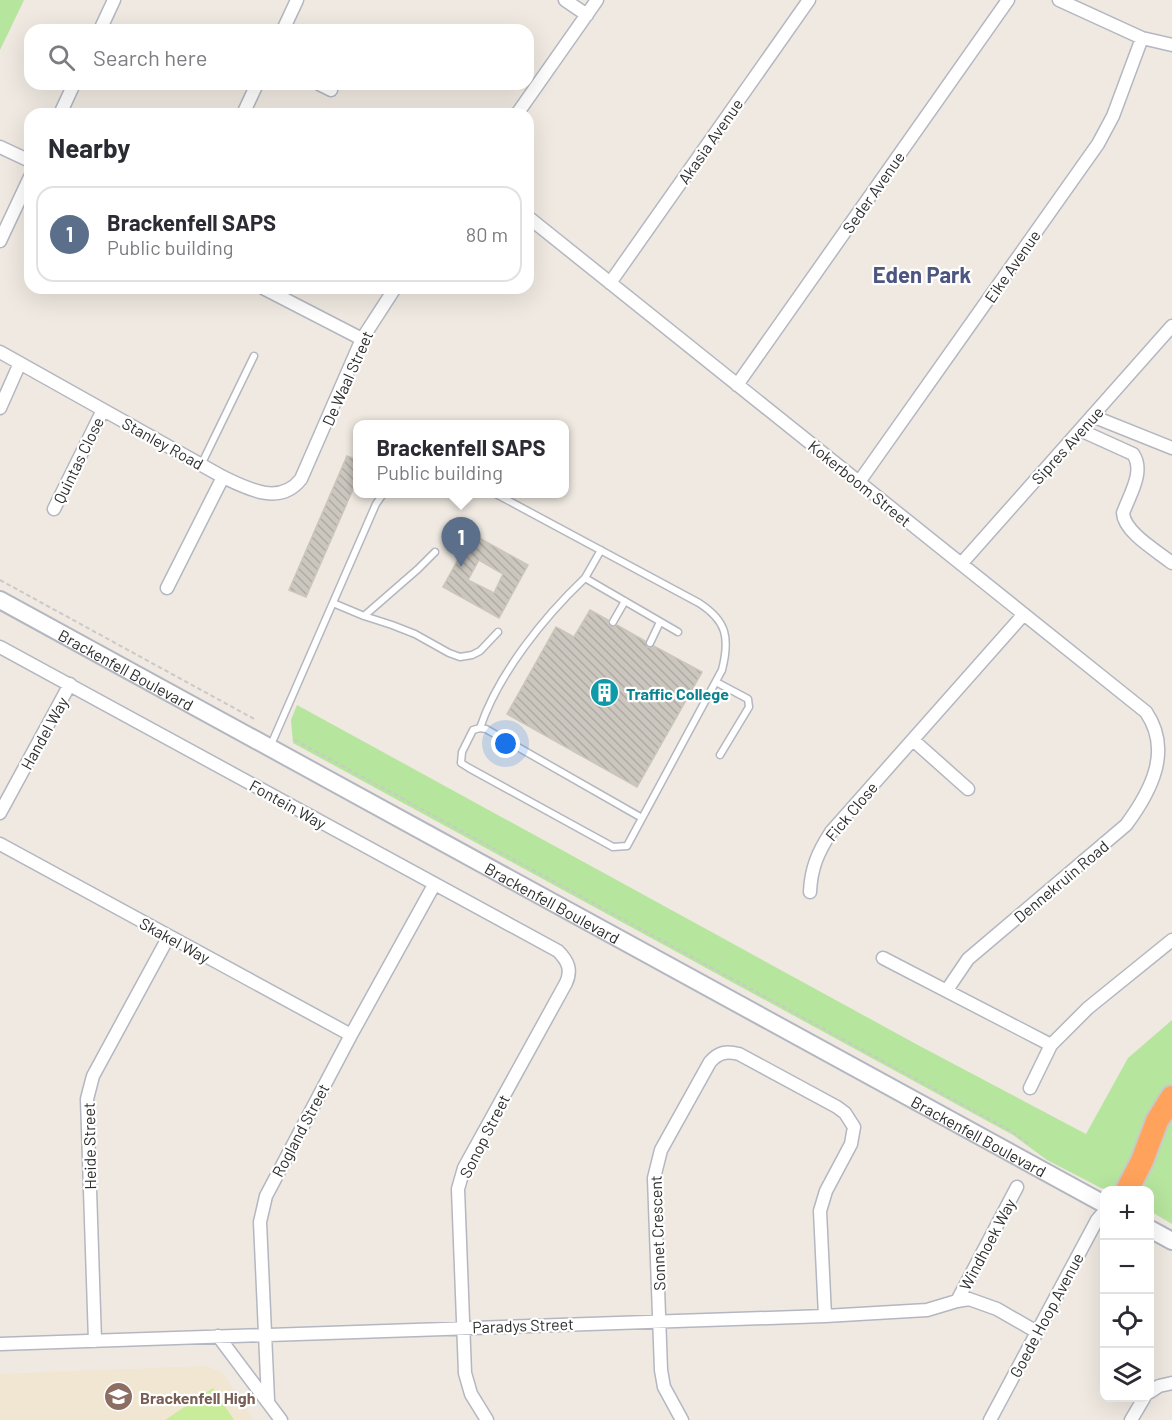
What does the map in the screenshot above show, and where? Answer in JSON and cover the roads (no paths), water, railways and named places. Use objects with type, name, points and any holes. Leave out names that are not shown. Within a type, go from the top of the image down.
[{"type":"highway","points":[[1130,1186],[1157,1121],[1172,1097]]},
{"type":"street","points":[[103,24],[114,0]]},
{"type":"street","points":[[286,24],[297,0]]},
{"type":"street","points":[[565,0],[587,15]]},
{"type":"street","points":[[522,108],[597,0]]},
{"type":"street","name":"Akasia Avenue","points":[[610,283],[810,0]]},
{"type":"street","name":"Seder Avenue","points":[[737,385],[1008,0]]},
{"type":"street","points":[[1059,0],[1142,38],[1172,45]]},
{"type":"street","name":"Eike Avenue","points":[[859,482],[1098,144],[1113,116],[1142,38]]},
{"type":"street","points":[[63,108],[71,90]]},
{"type":"street","points":[[246,108],[254,90]]},
{"type":"street","points":[[0,147],[24,158]]},
{"type":"street","points":[[0,241],[24,190]]},
{"type":"street","name":"Kokerboom Street","points":[[534,222],[1154,719],[1164,737],[1167,766]]},
{"type":"street","points":[[275,294],[362,339]]},
{"type":"street","name":"De Waal Street","points":[[305,472],[362,339],[391,294]]},
{"type":"street","name":"Sipres Avenue","points":[[961,564],[1172,326]]},
{"type":"street","name":"Stanley Road","points":[[0,352],[223,477],[258,492],[274,494],[291,489],[297,485],[305,472]]},
{"type":"street","points":[[0,408],[20,363]]},
{"type":"street","name":"Quintas Close","points":[[54,509],[103,410]]},
{"type":"street","points":[[1092,416],[1172,448]]},
{"type":"street","points":[[1080,430],[1133,454],[1138,461],[1139,469],[1124,519],[1130,530],[1172,563]]},
{"type":"street","points":[[167,588],[223,477]]},
{"type":"street","name":"Brackenfell Boulevard","points":[[0,600],[1100,1202]]},
{"type":"street","name":"Fick Close","points":[[810,892],[811,876],[816,859],[831,832],[1024,614]]},
{"type":"street","name":"Fontein Way","points":[[0,647],[558,951],[566,959],[569,968]]},
{"type":"street","name":"Handel Way","points":[[0,813],[70,684]]},
{"type":"street","points":[[913,740],[968,789]]},
{"type":"street","name":"Dennekruin Road","points":[[947,990],[968,959],[1126,825],[1167,766]]},
{"type":"street","name":"Skakel Way","points":[[0,844],[351,1035]]},
{"type":"street","name":"Rogland Street","points":[[268,1400],[267,1335],[260,1222],[262,1210],[273,1179],[434,885]]},
{"type":"street","name":"Heide Street","points":[[95,1341],[87,1098],[93,1076],[170,936]]},
{"type":"street","points":[[1030,1088],[1051,1045],[1088,1008],[1172,939]]},
{"type":"street","points":[[883,958],[1051,1045]]},
{"type":"street","name":"Sonop Street","points":[[487,1420],[467,1386],[458,1202],[460,1180],[464,1168],[563,990],[569,976],[569,968]]},
{"type":"street","name":"Sonnet Crescent","points":[[682,1420],[664,1387],[661,1370],[654,1188],[656,1165],[661,1150],[710,1062],[717,1054],[724,1052],[739,1054],[837,1107],[851,1120],[854,1134],[851,1144],[826,1191],[820,1212],[825,1316]]},
{"type":"street","name":"Windhoek Way","points":[[957,1300],[1017,1187]]},
{"type":"street","name":"Goede Hoop Avenue","points":[[990,1420],[1100,1217]]},
{"type":"street","points":[[1154,1231],[1172,1241]]},
{"type":"street","name":"Paradys Street","points":[[0,1344],[825,1316],[927,1310],[957,1300],[969,1299],[998,1309],[1037,1332]]},
{"type":"street","points":[[218,1336],[281,1420]]},
{"type":"street","points":[[1154,1389],[1172,1383]]},
{"type":"street","points":[[1131,1420],[1142,1402]]},
{"type":"lane","points":[[201,465],[254,356]]},
{"type":"lane","points":[[269,749],[380,498]]},
{"type":"lane","points":[[503,498],[699,603],[716,616],[724,627],[727,639],[724,662],[716,682],[627,846],[613,847],[469,768],[461,763],[460,758],[470,734],[480,728],[488,705],[532,635],[585,578],[600,550]]},
{"type":"lane","points":[[364,616],[435,552]]},
{"type":"lane","points":[[585,578],[678,632]]},
{"type":"lane","points":[[613,622],[625,601]]},
{"type":"lane","points":[[333,603],[407,631],[460,657],[480,651],[498,632]]},
{"type":"lane","points":[[650,643],[660,622]]},
{"type":"lane","points":[[716,682],[749,702],[749,706],[720,756]]},
{"type":"lane","points":[[480,728],[642,818]]},
{"type":"place","name":"Brackenfell SAPS","points":[[461,567]]},
{"type":"place","name":"Traffic College","points":[[605,693]]},
{"type":"place","name":"Brackenfell High","points":[[119,1397]]},
{"type":"district","name":"Eden Park","points":[[922,274]]}]
